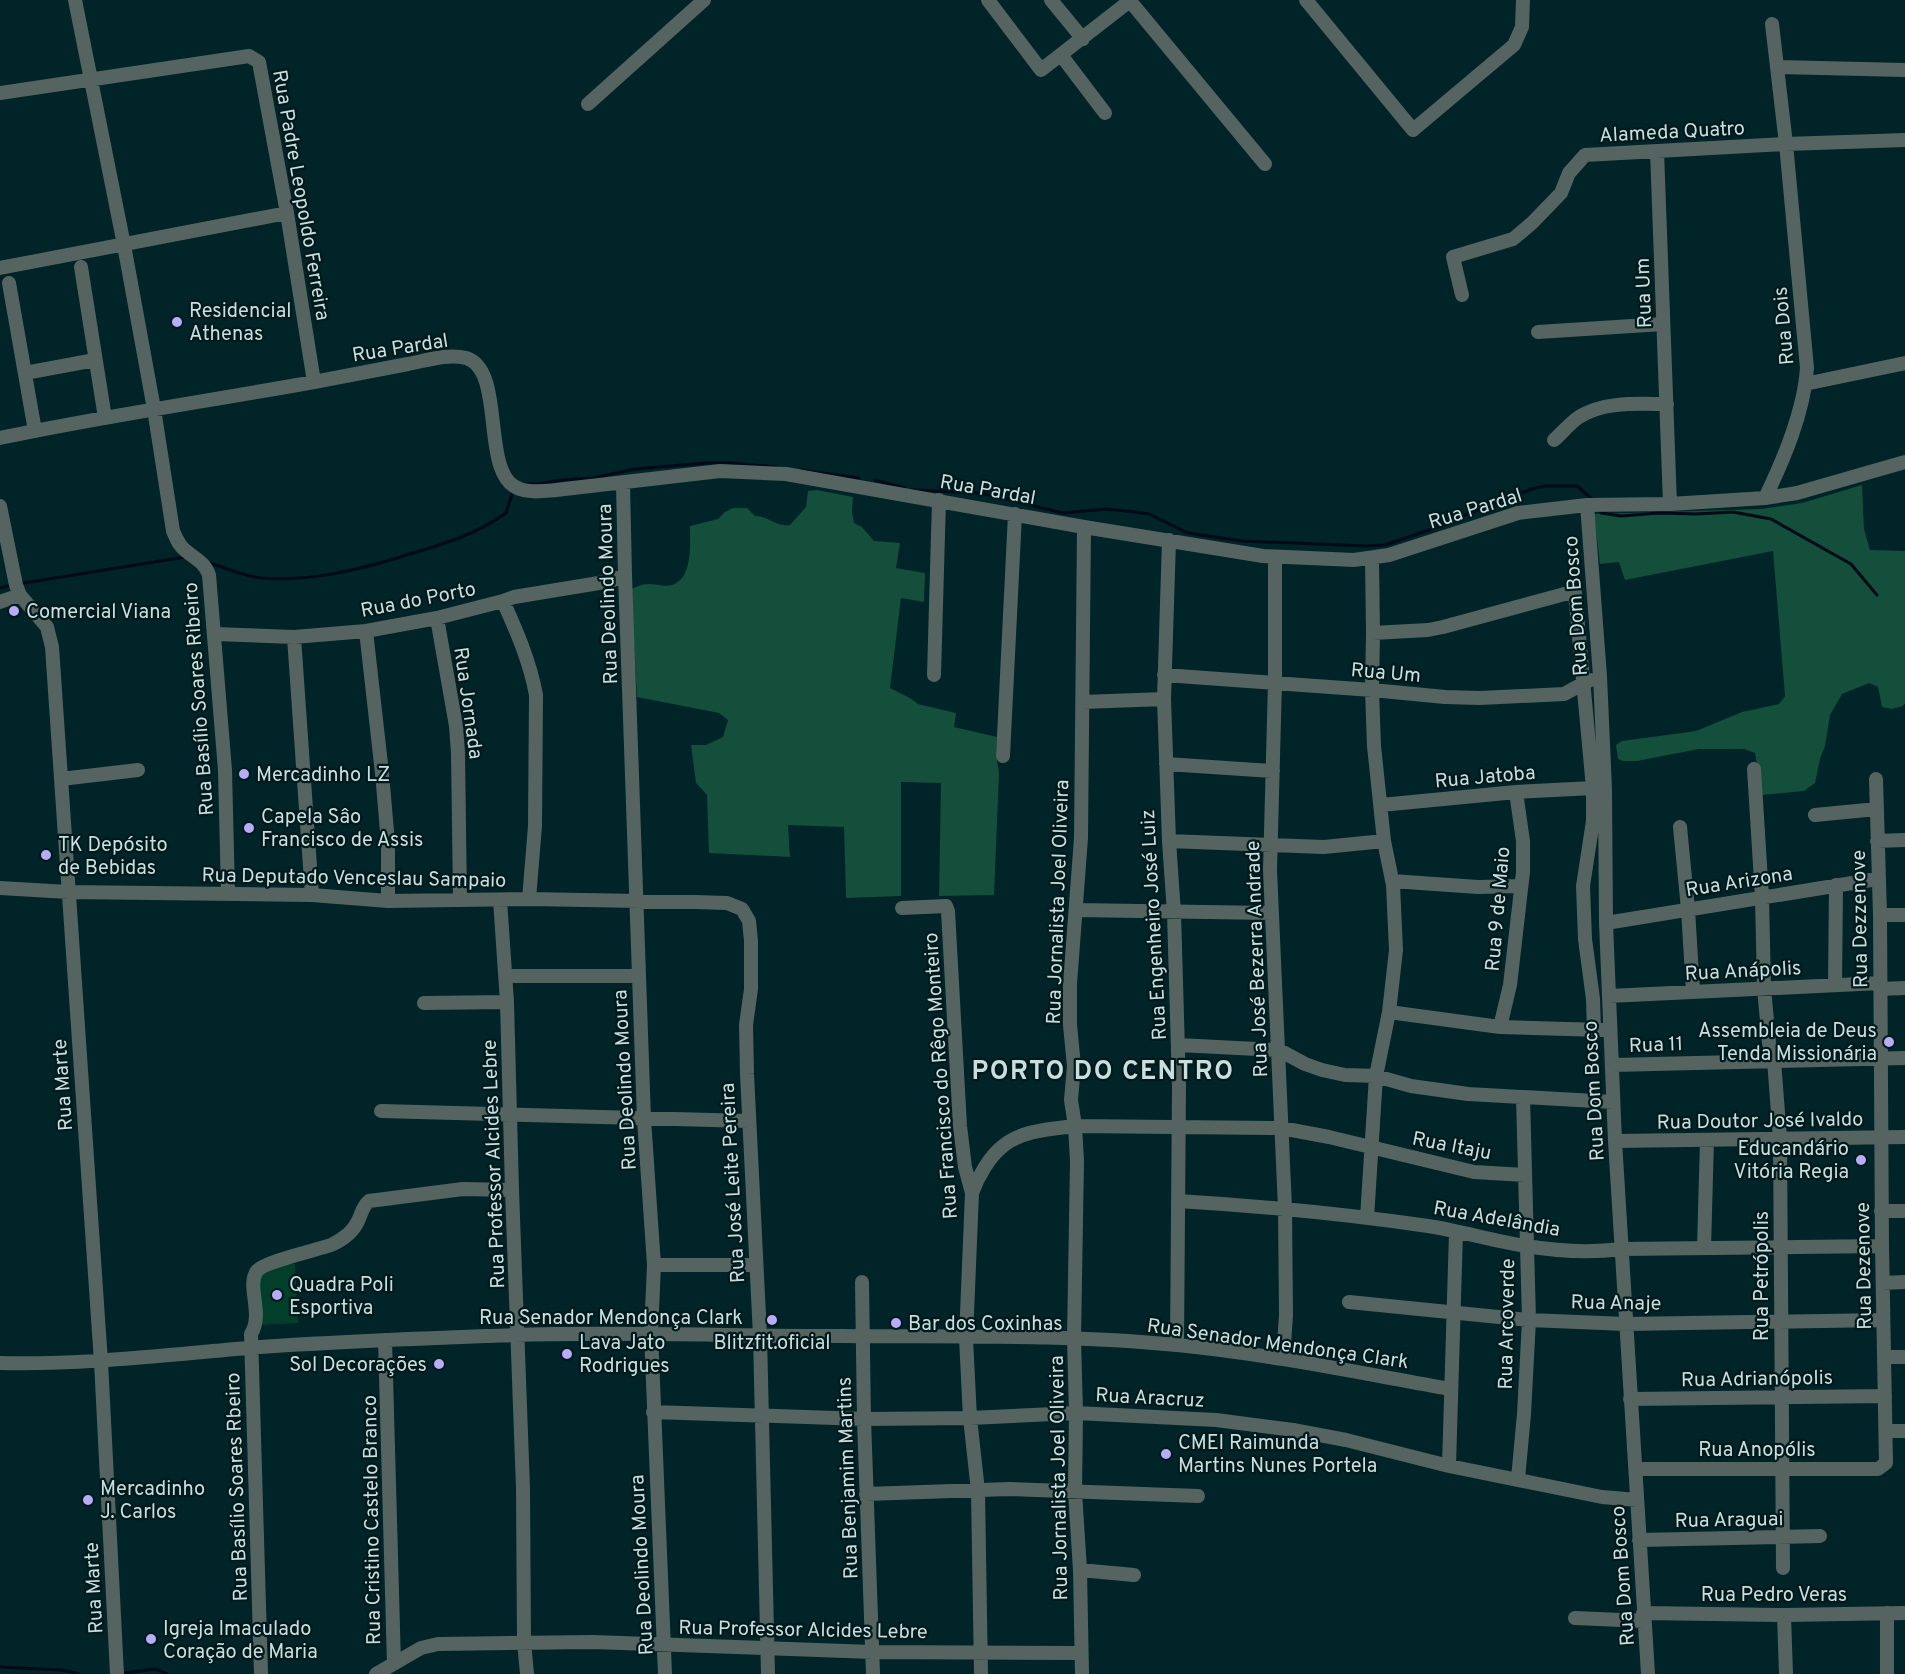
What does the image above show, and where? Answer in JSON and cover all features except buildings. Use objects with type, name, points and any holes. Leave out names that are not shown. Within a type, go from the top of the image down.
[{"type":"street","points":[[75,0],[154,410]]},
{"type":"street","points":[[588,104],[704,0]]},
{"type":"street","points":[[988,0],[1041,70],[1130,0],[1265,164]]},
{"type":"street","points":[[1052,0],[1083,39]]},
{"type":"street","points":[[1306,0],[1413,130],[1514,45],[1522,27],[1523,0]]},
{"type":"street","name":"Rua Dois","points":[[1765,498],[1789,444],[1805,384],[1806,360],[1786,144],[1772,24]]},
{"type":"street","points":[[1061,55],[1105,113]]},
{"type":"street","name":"Rua Padre Leopoldo Ferreira","points":[[91,80],[144,70],[249,56],[259,62],[287,213],[314,382]]},
{"type":"street","points":[[1777,67],[1905,70]]},
{"type":"street","points":[[0,93],[91,80]]},
{"type":"street","name":"Alameda Quatro","points":[[1462,295],[1453,256],[1513,239],[1561,193],[1569,173],[1585,155],[1905,140]]},
{"type":"street","name":"Rua Um","points":[[1657,151],[1671,504]]},
{"type":"street","points":[[0,268],[287,213]]},
{"type":"street","points":[[81,267],[105,418]]},
{"type":"street","points":[[9,283],[35,431]]},
{"type":"street","points":[[1538,332],[1664,324]]},
{"type":"street","name":"Rua Pardal","points":[[0,438],[433,359],[460,357],[478,364],[482,370],[488,390],[500,467],[507,480],[519,489],[534,491],[720,471],[786,474],[1084,527],[1275,557],[1354,560],[1372,558],[1418,546],[1518,513],[1587,505],[1671,504],[1765,498],[1797,493],[1905,462]]},
{"type":"street","points":[[25,373],[95,360]]},
{"type":"street","points":[[1805,384],[1905,363]]},
{"type":"street","points":[[1554,440],[1576,418],[1597,408],[1628,404],[1666,404]]},
{"type":"street","name":"Rua Basílio Soares Ribeiro","points":[[154,410],[173,531],[185,550],[207,568],[215,634],[225,770],[228,893]]},
{"type":"street","name":"Rua Deolindo Moura","points":[[623,483],[644,1119],[654,1265],[651,1333],[653,1412],[665,1674]]},
{"type":"street","points":[[934,675],[939,500]]},
{"type":"street","name":"Rua Dom Bosco","points":[[1587,505],[1600,676],[1605,789],[1606,923],[1615,1141],[1648,1674]]},
{"type":"street","name":"Rua Marte","points":[[0,506],[20,595],[42,621],[50,636],[101,1362],[117,1674]]},
{"type":"street","points":[[1003,756],[1015,514]]},
{"type":"street","name":"Rua Jornalista Joel Oliveira","points":[[1082,1674],[1080,1570],[1075,1492],[1074,1339],[1077,1161],[1071,1100],[1074,1066],[1070,1025],[1070,984],[1081,838],[1084,527]]},
{"type":"street","name":"Rua Engenheiro José Luiz","points":[[1170,540],[1164,699],[1178,1045],[1177,1345]]},
{"type":"street","name":"Rua José Bezerra Andrade","points":[[1275,557],[1271,914],[1285,1208],[1286,1315],[1283,1359]]},
{"type":"street","points":[[1367,1218],[1376,1076],[1389,1012],[1396,950],[1392,881],[1384,842],[1374,746],[1372,558]]},
{"type":"street","name":"Rua do Porto","points":[[215,634],[294,637],[366,631],[437,618],[503,602],[514,597],[611,581],[625,574]]},
{"type":"street","points":[[1373,633],[1443,627],[1574,592],[1593,788],[1593,821],[1583,886],[1585,939],[1593,999],[1594,1030]]},
{"type":"street","points":[[0,602],[20,595]]},
{"type":"street","points":[[503,602],[525,652],[536,695],[535,826],[529,899]]},
{"type":"street","name":"Rua Jornada","points":[[437,618],[456,726],[460,900]]},
{"type":"street","points":[[366,631],[388,843],[388,901]]},
{"type":"street","points":[[294,637],[312,896]]},
{"type":"street","name":"Rua Um","points":[[1164,675],[1480,698],[1564,694],[1600,676]]},
{"type":"street","points":[[1083,702],[1164,699]]},
{"type":"street","points":[[1166,764],[1273,771]]},
{"type":"street","points":[[61,779],[138,770]]},
{"type":"street","name":"Rua Petrópolis","points":[[1754,770],[1762,897],[1764,988],[1769,1043],[1774,1060],[1780,1139],[1783,1568]]},
{"type":"street","name":"Rua Dezzenove","points":[[1876,779],[1881,1058]]},
{"type":"street","name":"Rua Jatoba","points":[[1381,805],[1516,792],[1593,788]]},
{"type":"street","name":"Rua 9 de Maio","points":[[1500,1027],[1510,985],[1521,886],[1523,841],[1516,792]]},
{"type":"street","points":[[1815,815],[1877,809]]},
{"type":"street","points":[[1680,827],[1693,992]]},
{"type":"street","points":[[1877,841],[1905,840]]},
{"type":"street","points":[[1168,841],[1324,847],[1384,842]]},
{"type":"street","name":"Rua Arizona","points":[[1606,923],[1877,879]]},
{"type":"street","points":[[1392,881],[1478,887],[1521,886]]},
{"type":"street","points":[[1583,886],[1605,885]]},
{"type":"street","points":[[1835,985],[1836,885]]},
{"type":"street","name":"Rua Deputado Venceslau Sampaio","points":[[0,888],[68,892],[228,893],[388,901],[529,899],[718,902],[734,904],[742,909]]},
{"type":"street","name":"Rua Professor Alcides Lebre","points":[[500,900],[506,976],[511,1116],[523,1488],[524,1642],[527,1674]]},
{"type":"street","name":"Rua Francisco do Rêgo Monteiro","points":[[902,908],[948,908],[960,1126],[965,1167],[972,1193],[966,1338],[970,1418],[978,1491],[981,1674]]},
{"type":"street","name":"Rua José Leite Pereira","points":[[742,909],[749,921],[751,941],[751,989],[746,1025],[755,1265],[760,1336],[768,1674]]},
{"type":"street","points":[[1076,910],[1271,914]]},
{"type":"street","points":[[1880,915],[1905,915]]},
{"type":"street","points":[[506,976],[639,976]]},
{"type":"street","name":"Rua Anápolis","points":[[1609,996],[1835,985],[1905,988]]},
{"type":"street","points":[[424,1003],[507,1002]]},
{"type":"street","points":[[1389,1012],[1500,1027],[1610,1030]]},
{"type":"street","points":[[1178,1045],[1279,1050],[1322,1070],[1345,1075],[1376,1076],[1411,1086],[1468,1094],[1613,1102]]},
{"type":"street","name":"Rua Dezenove","points":[[1878,1468],[1886,1462],[1881,1212],[1881,1058]]},
{"type":"street","name":"Rua 11","points":[[1612,1065],[1905,1058]]},
{"type":"street","name":"Rua Arcoverde","points":[[1518,1479],[1524,1414],[1528,1320],[1523,1097]]},
{"type":"street","points":[[381,1111],[749,1121]]},
{"type":"street","points":[[972,1193],[977,1180],[1003,1145],[1023,1136],[1075,1126],[1281,1128],[1372,1147]]},
{"type":"street","name":"Rua Doutor José Ivaldo","points":[[1615,1141],[1905,1137]]},
{"type":"street","points":[[1704,1248],[1707,1140]]},
{"type":"street","name":"Rua Itaju","points":[[1372,1147],[1474,1172],[1525,1175]]},
{"type":"street","name":"Rua Basílio Soares Rbeiro","points":[[261,1674],[251,1348],[251,1334],[256,1322],[254,1276],[259,1268],[333,1244],[355,1227],[362,1209],[369,1201],[435,1192],[512,1190]]},
{"type":"street","name":"Rua Adelândia","points":[[1178,1201],[1285,1208],[1430,1226],[1526,1246],[1598,1252],[1621,1249],[1882,1246]]},
{"type":"street","points":[[1881,1212],[1905,1211]]},
{"type":"street","points":[[1449,1466],[1456,1232]]},
{"type":"street","points":[[654,1265],[755,1265]]},
{"type":"street","name":"Rua Benjamim Martins","points":[[862,1282],[866,1494],[873,1674]]},
{"type":"street","points":[[1882,1283],[1905,1282]]},
{"type":"street","name":"Rua Anaje","points":[[1349,1302],[1528,1320],[1626,1324],[1883,1320]]},
{"type":"street","name":"Rua Senador Mendonça Clark","points":[[0,1363],[101,1362],[251,1348],[517,1334],[651,1333],[1074,1339],[1177,1345],[1283,1359],[1451,1389]]},
{"type":"street","name":"Rua Cristino Castelo Branco","points":[[386,1340],[394,1664]]},
{"type":"street","points":[[1884,1358],[1905,1357]]},
{"type":"street","name":"Rua Adrianópolis","points":[[1630,1399],[1885,1396]]},
{"type":"street","name":"Rua Aracruz","points":[[653,1412],[864,1419],[970,1418],[1076,1413],[1216,1420],[1293,1430],[1346,1440],[1449,1466],[1602,1497],[1636,1500]]},
{"type":"street","points":[[1886,1431],[1905,1431]]},
{"type":"street","name":"Rua Anopólis","points":[[1636,1469],[1878,1468]]},
{"type":"street","points":[[866,1494],[1010,1489],[1198,1496]]},
{"type":"street","name":"Rua Araguai","points":[[1639,1540],[1820,1536]]},
{"type":"street","points":[[1080,1570],[1134,1575]]},
{"type":"street","points":[[1887,1613],[1887,1674]]},
{"type":"street","name":"Rua Pedro Veras","points":[[1575,1618],[1905,1613]]},
{"type":"street","points":[[1784,1615],[1786,1674]]},
{"type":"street","name":"Rua Professor Alcides Lebre","points":[[376,1674],[422,1648],[438,1644],[593,1642],[873,1652],[1080,1653]]},
{"type":"green space","points":[[1862,485],[1864,529],[1870,550],[1905,551],[1905,703],[1903,706],[1892,709],[1882,707],[1878,687],[1869,683],[1842,694],[1830,715],[1815,783],[1804,791],[1762,795],[1755,753],[1744,749],[1699,749],[1637,761],[1618,759],[1616,745],[1622,741],[1696,731],[1742,712],[1779,704],[1785,696],[1773,551],[1625,580],[1619,562],[1600,564],[1594,514],[1761,509],[1802,503]]},
{"type":"green space","points":[[817,490],[853,497],[854,523],[862,527],[874,541],[900,543],[896,568],[925,573],[924,602],[901,598],[890,688],[918,704],[956,713],[954,727],[997,737],[996,753],[999,773],[994,895],[939,896],[941,783],[901,782],[901,896],[846,898],[844,827],[788,825],[790,857],[709,853],[707,795],[696,783],[691,745],[706,745],[723,737],[728,720],[719,713],[637,697],[631,589],[646,584],[669,586],[679,581],[684,575],[689,560],[690,526],[718,519],[733,508],[747,508],[755,516],[790,525],[806,507],[808,491]]},
{"type":"green space","name":"Quadra Poli Esportiva","points":[[295,1264],[298,1323],[260,1325],[257,1266]]},
{"type":"waterway","points":[[524,484],[593,478],[635,469],[706,463],[777,467]]},
{"type":"waterway","points":[[801,470],[859,478]]},
{"type":"waterway","points":[[875,480],[905,488]]},
{"type":"waterway","points":[[911,490],[981,493],[1063,513],[1106,509],[1149,514],[1188,533],[1242,541],[1367,546],[1385,545],[1545,486],[1577,486],[1592,499]]},
{"type":"waterway","points":[[209,563],[241,574],[280,579],[318,576],[355,569],[392,560],[472,533],[506,513],[512,494]]},
{"type":"waterway","points":[[1599,510],[1601,513],[1621,516],[1733,512],[1771,519],[1851,564],[1877,595]]},
{"type":"waterway","points":[[24,583],[185,557]]},
{"type":"waterway","points":[[0,588],[8,586]]},
{"type":"waterway","points":[[0,1667],[62,1670],[79,1674]]},
{"type":"waterway","points":[[125,1673],[155,1669],[167,1674]]},
{"type":"place","name":"Residencial Athenas","points":[[177,322]]},
{"type":"place","name":"Comercial Viana","points":[[14,611]]},
{"type":"place","name":"Mercadinho LZ","points":[[244,774]]},
{"type":"place","name":"Capela Sâo Francisco de Assis","points":[[249,828]]},
{"type":"place","name":"TK Depósito de Bebidas","points":[[46,855]]},
{"type":"place","name":"Assembleia de Deus Tenda Missionária","points":[[1889,1042]]},
{"type":"place","name":"Educandário Vitória Regia","points":[[1861,1160]]},
{"type":"place","name":"Quadra Poli Esportiva","points":[[277,1295]]},
{"type":"place","name":"Blitzfit.oficial","points":[[772,1320]]},
{"type":"place","name":"Bar dos Coxinhas","points":[[896,1323]]},
{"type":"place","name":"Lava Jato Rodrigues","points":[[567,1354]]},
{"type":"place","name":"Sol Decorações","points":[[439,1364]]},
{"type":"place","name":"CMEI Raimunda Martins Nunes Portela","points":[[1166,1454]]},
{"type":"place","name":"Mercadinho J. Carlos","points":[[88,1500]]},
{"type":"place","name":"Igreja Imaculado Coração de Maria","points":[[151,1639]]},
{"type":"district","name":"PORTO DO CENTRO","points":[[1103,1070]]}]
